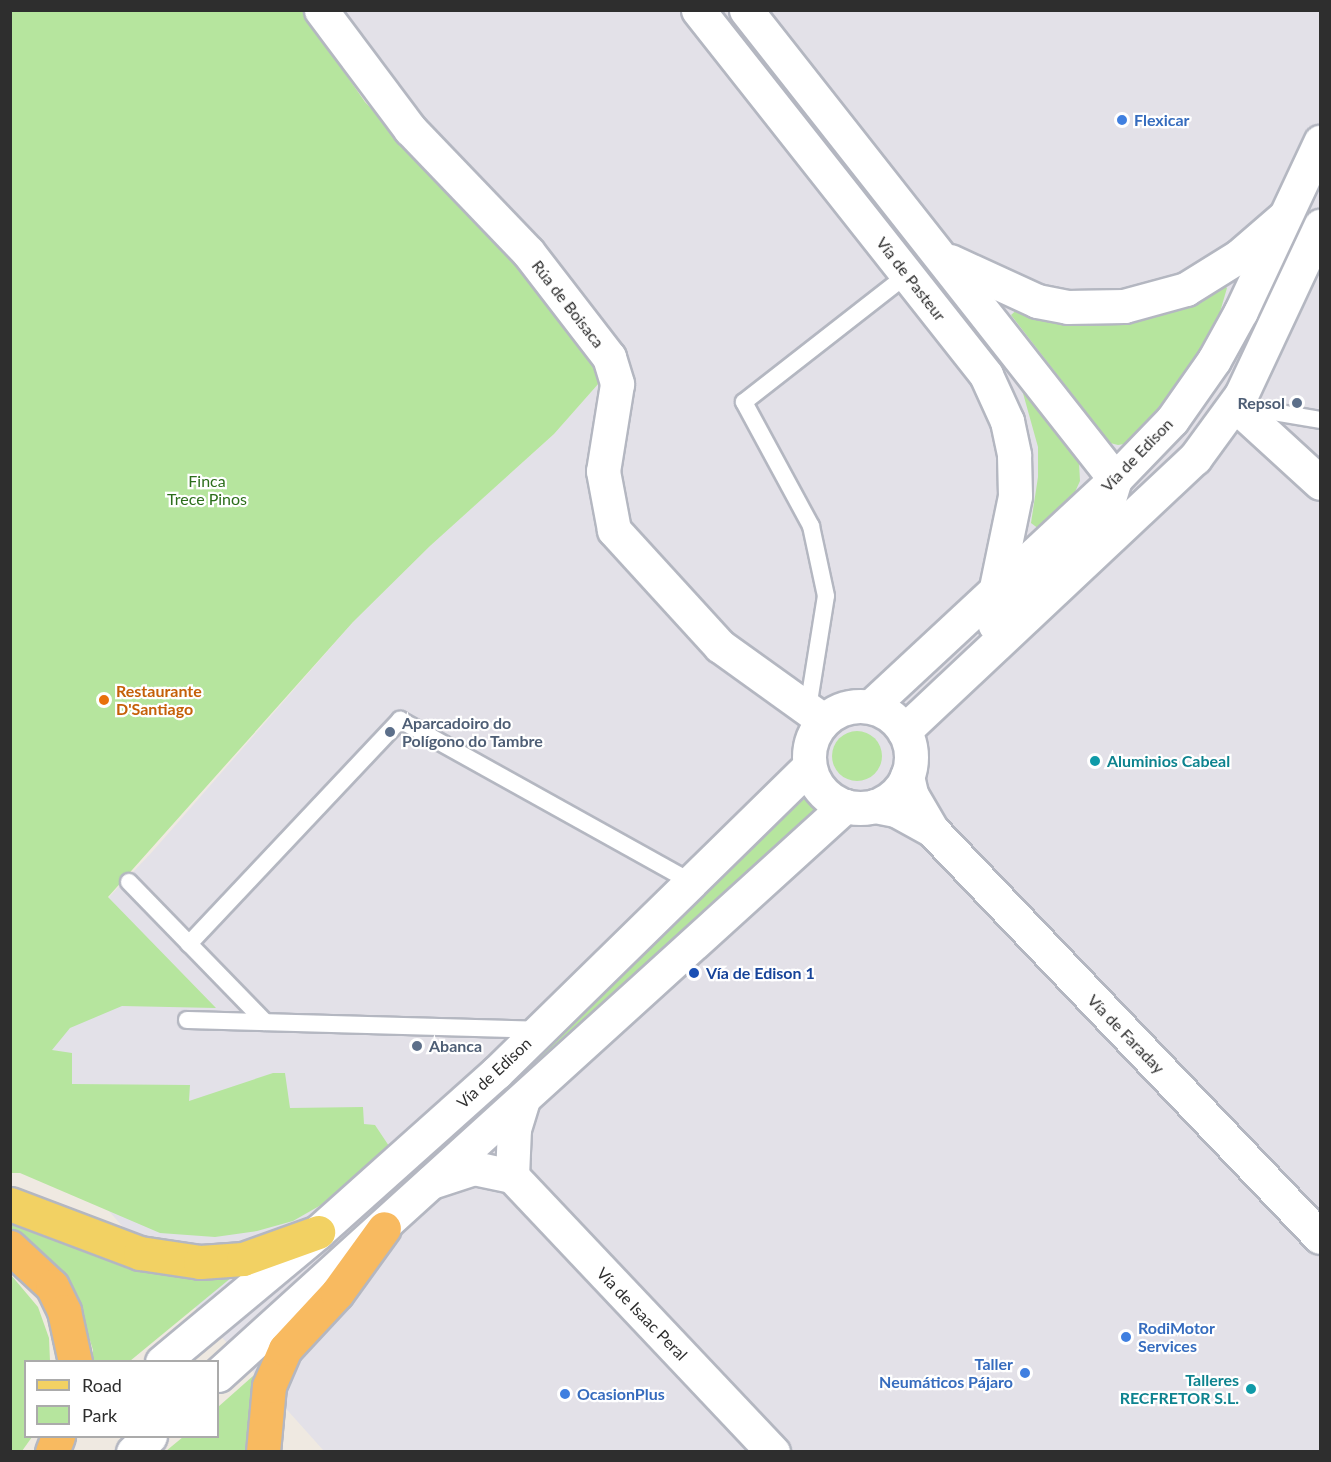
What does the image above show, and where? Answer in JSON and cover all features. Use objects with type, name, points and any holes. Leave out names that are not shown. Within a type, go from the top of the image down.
[{"type":"highway","points":[[263,1452],[268,1386],[285,1349],[337,1293],[384,1228]]},
{"type":"highway","points":[[10,1247],[52,1286],[64,1311],[75,1360]]},
{"type":"highway","points":[[52,1452],[58,1438]]},
{"type":"main road","points":[[10,1204],[140,1253],[200,1262],[243,1259],[318,1232]]},
{"type":"street","name":"Rúa de Boisaca","points":[[321,10],[410,129],[528,252],[609,357],[617,384],[603,471],[614,530],[720,645],[816,714]]},
{"type":"street","name":"Vía de Pasteur","points":[[699,10],[986,375],[1007,421],[1014,455],[1015,496],[996,588]]},
{"type":"street","points":[[746,10],[1115,479],[1108,502],[1081,541],[954,664],[937,702]]},
{"type":"street","name":"Vía de Edison","points":[[871,706],[1115,479],[1172,420],[1214,360],[1320,142]]},
{"type":"street","points":[[938,254],[1037,301],[1067,307],[1124,306],[1186,289],[1239,256],[1284,218]]},
{"type":"street","points":[[904,731],[1195,458],[1235,405],[1320,226]]},
{"type":"street","points":[[1235,405],[1320,483]]},
{"type":"street","points":[[219,1375],[384,1228],[431,1182],[860,806],[888,799],[907,776],[910,745],[896,720],[871,706],[816,714],[808,750],[809,767],[822,791],[860,806]]},
{"type":"street","name":"Vía de Edison","points":[[164,1360],[318,1232],[539,1030],[809,767]]},
{"type":"street","name":"Vía de Faraday","points":[[907,776],[911,794],[932,830],[1320,1237]]},
{"type":"street","name":"Vía de Faraday","points":[[860,806],[896,810],[932,830]]},
{"type":"street","points":[[431,1182],[474,1168],[512,1176],[513,1129],[522,1102]]},
{"type":"street","name":"Vía de Isaac Peral","points":[[512,1176],[773,1452]]},
{"type":"street","points":[[61,1452],[77,1438]]},
{"type":"street","points":[[133,1452],[149,1438]]},
{"type":"lane","points":[[816,714],[826,596],[811,526],[744,402],[908,274]]},
{"type":"lane","points":[[1235,405],[1320,420]]},
{"type":"lane","points":[[189,944],[400,720],[691,882]]},
{"type":"lane","points":[[129,882],[265,1022]]},
{"type":"lane","points":[[187,1020],[539,1030]]},
{"type":"shaded area","points":[[331,11],[1320,11],[1320,1451],[324,1451],[11,1102],[10,1001],[152,852],[353,622],[430,546],[554,434],[607,374]]},
{"type":"green space","name":"Finca Trece Pinos","points":[[11,11],[302,11],[365,102],[435,176],[500,234],[607,374],[554,434],[430,546],[353,622],[108,897],[216,1008],[122,1006],[70,1028],[52,1050],[72,1053],[72,1084],[190,1085],[189,1101],[273,1073],[285,1073],[290,1108],[363,1107],[364,1124],[375,1125],[389,1146],[321,1205],[293,1221],[257,1231],[215,1237],[160,1233],[20,1173],[11,1173]]},
{"type":"green space","points":[[1224,285],[1227,288],[1220,312],[1188,370],[1130,443],[1118,445],[1110,443],[1011,315],[1020,307],[1191,302]]},
{"type":"green space","points":[[1021,386],[1079,463],[1080,481],[1075,492],[1039,529],[1031,523],[1038,477],[1038,447]]},
{"type":"green space","points":[[852,731],[862,731],[875,738],[882,751],[882,761],[875,774],[862,781],[852,781],[843,777],[836,770],[832,761],[832,751],[836,742],[843,735]]},
{"type":"green space","points":[[805,798],[815,810],[541,1065],[533,1056]]},
{"type":"green space","points":[[10,1213],[243,1268],[131,1360],[92,1360],[93,1350],[83,1318],[69,1287],[42,1252],[11,1231]]},
{"type":"green space","points":[[11,1275],[38,1307],[49,1338],[50,1360],[24,1360],[24,1438],[31,1438],[22,1451],[11,1451]]},
{"type":"green space","points":[[253,1376],[245,1451],[166,1451],[182,1438],[219,1438],[219,1406]]},
{"type":"place","name":"Flexicar","points":[[1122,120]]},
{"type":"place","name":"Repsol","points":[[1297,403]]},
{"type":"place","name":"Restaurante D'Santiago","points":[[104,700]]},
{"type":"place","name":"Aparcadoiro do Polígono do Tambre","points":[[390,732]]},
{"type":"place","name":"Aluminios Cabeal","points":[[1095,761]]},
{"type":"place","name":"Vía de Edison 1","points":[[694,973]]},
{"type":"place","name":"Abanca","points":[[417,1046]]},
{"type":"place","name":"RodiMotor Services","points":[[1126,1337]]},
{"type":"place","name":"Taller Neumáticos Pájaro","points":[[1025,1373]]},
{"type":"place","name":"Talleres RECFRETOR S.L.","points":[[1251,1389]]},
{"type":"place","name":"OcasionPlus","points":[[565,1394]]}]
